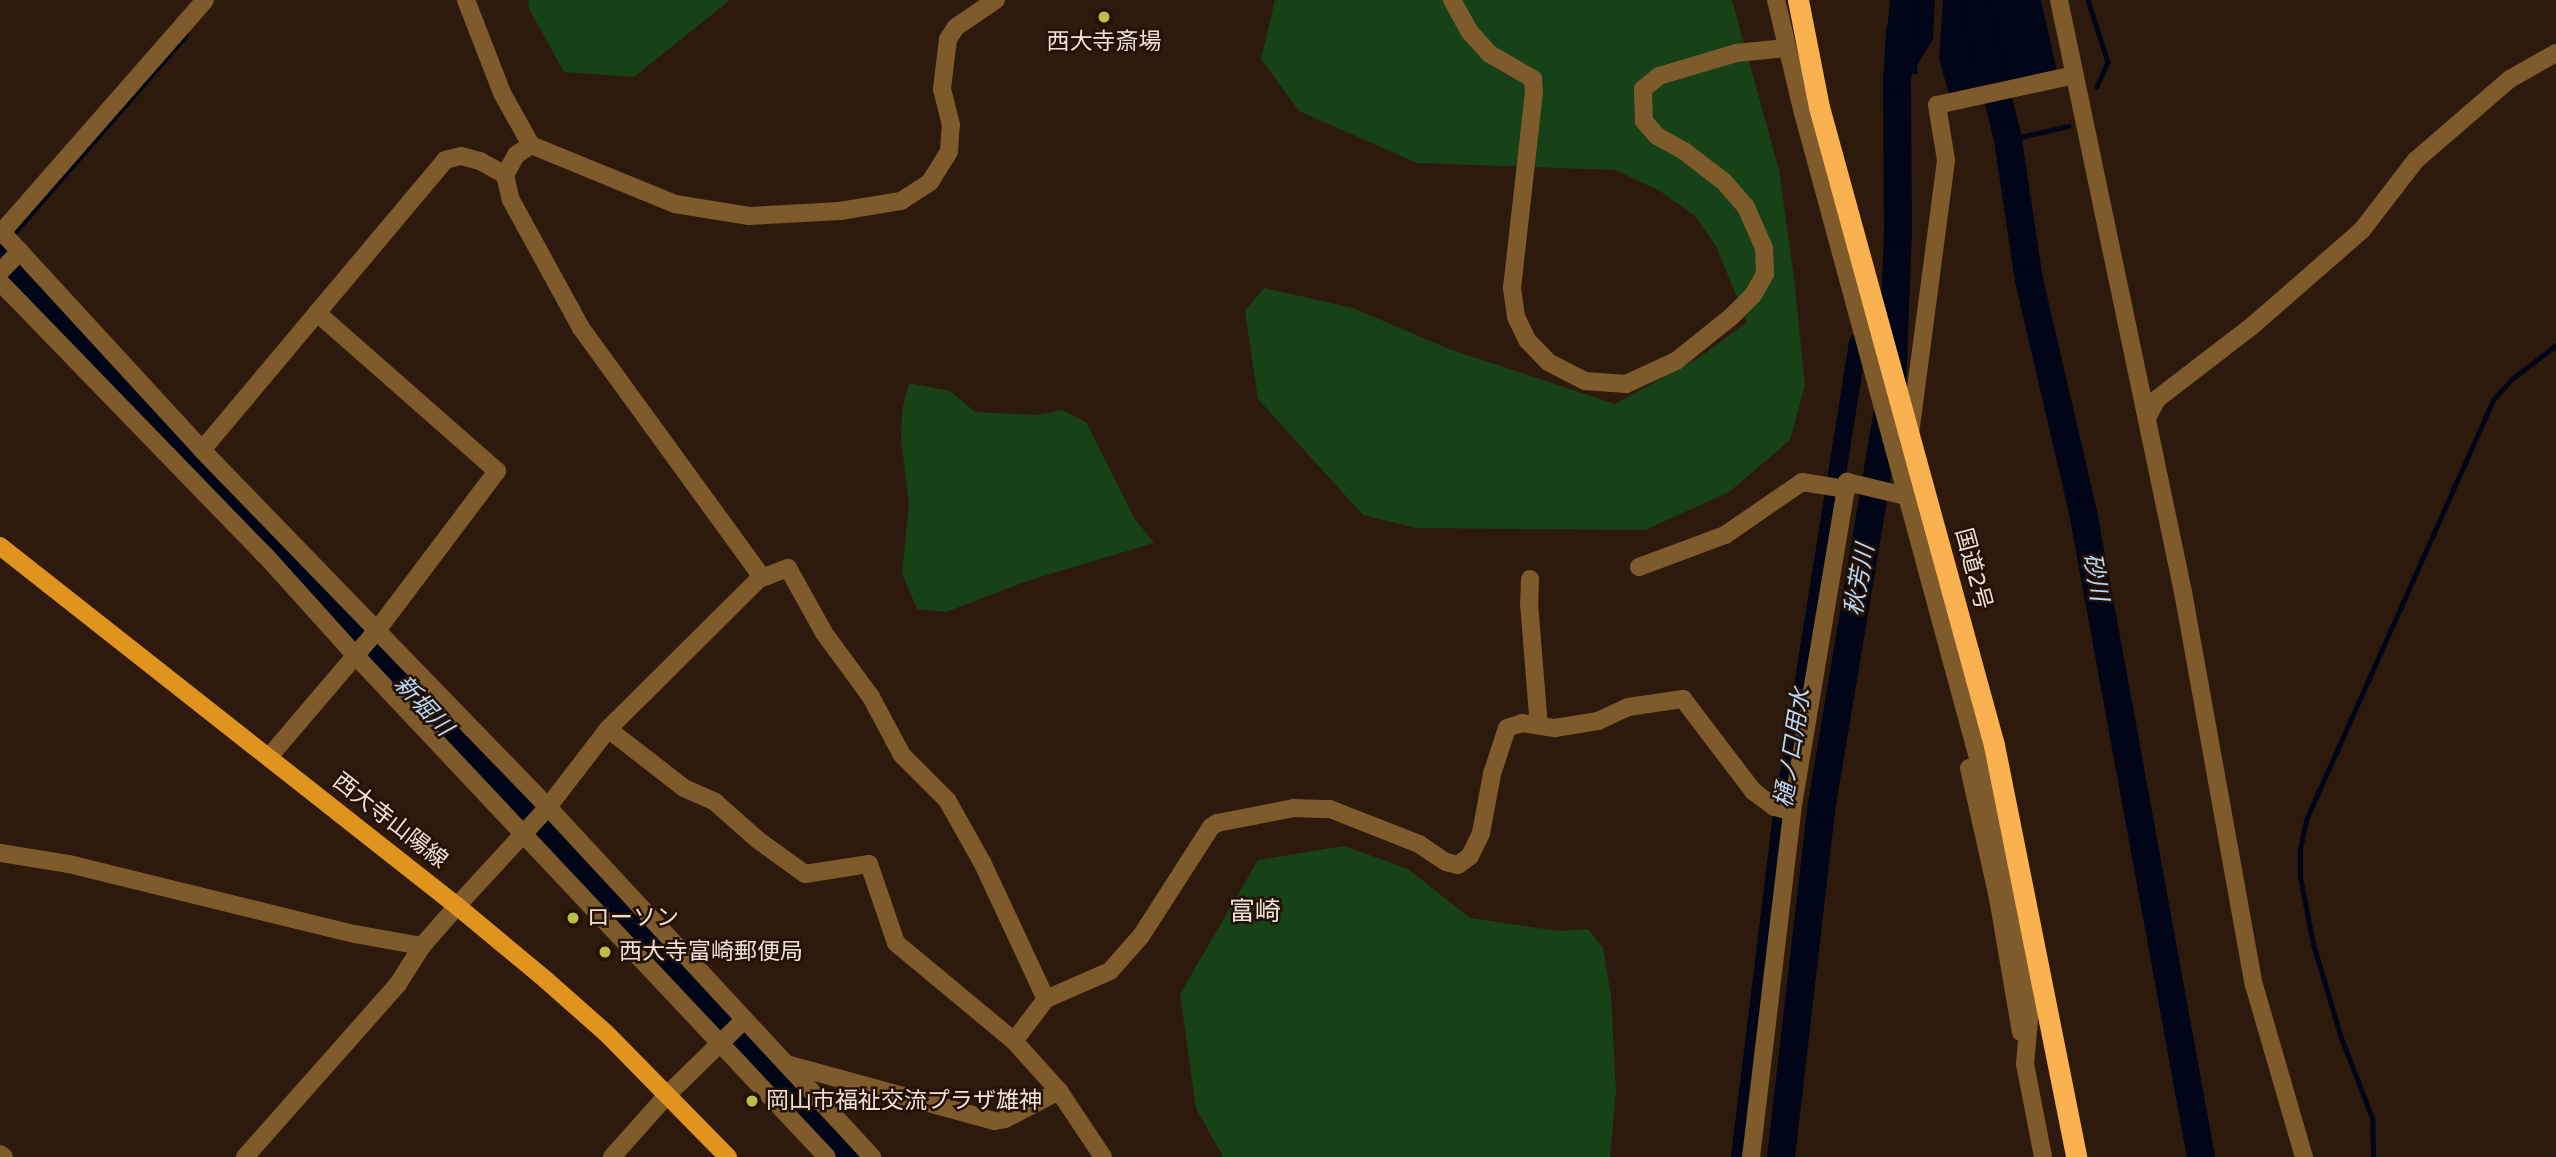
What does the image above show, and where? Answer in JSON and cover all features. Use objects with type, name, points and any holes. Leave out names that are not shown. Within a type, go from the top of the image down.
[{"type":"highway","name":"国道2号","points":[[1798,0],[1811,110],[1984,747],[2076,1157]]},
{"type":"main road","name":"西大寺山陽線","points":[[0,546],[457,905],[546,980],[668,1094],[728,1157]]},
{"type":"street","points":[[205,0],[1,231],[18,254],[202,450],[545,810],[741,1022],[786,1063],[872,1157]]},
{"type":"street","points":[[466,0],[502,93],[531,145],[676,204],[749,216],[840,211],[901,201],[930,182],[949,151],[951,125],[942,89],[948,39],[956,27],[996,0]]},
{"type":"street","points":[[1452,0],[1469,32],[1490,54],[1533,79],[1511,288],[1516,317],[1527,340],[1548,362],[1585,381],[1626,384],[1676,361],[1731,317],[1753,295],[1765,274],[1764,248],[1746,207],[1723,181],[1684,151],[1657,136],[1644,121],[1643,89],[1659,76],[1736,53],[1786,48]]},
{"type":"street","points":[[1776,0],[1786,48],[1811,110]]},
{"type":"street","points":[[2059,0],[2148,416],[2218,778],[2254,985],[2304,1157]]},
{"type":"street","points":[[2148,416],[2157,399],[2252,326],[2362,230],[2416,160],[2510,79],[2556,53]]},
{"type":"street","points":[[2043,1157],[1998,898],[1900,495],[1927,318],[1946,160],[1937,105],[2075,75]]},
{"type":"street","points":[[531,145],[516,155],[505,175],[511,200],[582,328],[758,572],[759,579]]},
{"type":"street","points":[[202,450],[444,160],[461,156],[480,161],[505,175]]},
{"type":"street","points":[[0,271],[18,254]]},
{"type":"street","points":[[0,282],[267,553],[827,1157]]},
{"type":"street","points":[[270,757],[375,631],[497,471],[317,313]]},
{"type":"street","points":[[1639,566],[1725,535],[1802,482],[1900,495]]},
{"type":"street","points":[[1751,1157],[1785,809],[1840,486]]},
{"type":"street","points":[[267,553],[283,536]]},
{"type":"street","points":[[245,1157],[398,984],[422,946],[545,810],[608,729],[759,579],[788,568],[824,633],[871,697],[902,755],[947,800],[982,862],[1046,999]]},
{"type":"street","points":[[1530,579],[1529,603],[1539,726]]},
{"type":"street","points":[[1014,1041],[1046,999],[1110,971],[1141,936],[1211,827],[1217,823],[1294,807],[1330,809],[1406,838],[1446,862],[1458,865],[1471,856],[1481,833],[1492,774],[1507,728],[1522,723],[1555,728],[1598,721],[1628,707],[1660,705],[1683,699],[1753,791],[1785,809]]},
{"type":"street","points":[[608,729],[684,788],[715,802],[758,840],[805,874],[869,864],[896,943],[1014,1041],[1059,1091],[1103,1157]]},
{"type":"street","points":[[1984,747],[1994,817],[2031,997],[2025,1064]]},
{"type":"street","points":[[0,853],[69,864],[355,934],[422,946]]},
{"type":"street","points":[[612,1157],[668,1094],[741,1022]]},
{"type":"street","points":[[786,1063],[994,1121],[1005,1119],[1059,1091]]},
{"type":"green space","points":[[529,0],[730,0],[634,77],[564,72],[528,7]]},
{"type":"green space","points":[[1275,0],[1732,0],[1779,170],[1794,278],[1805,385],[1790,440],[1729,492],[1645,530],[1416,528],[1363,515],[1258,399],[1245,311],[1264,288],[1353,308],[1449,349],[1615,404],[1700,357],[1747,322],[1716,246],[1695,216],[1660,191],[1615,170],[1417,163],[1299,111],[1261,59]]},
{"type":"green space","points":[[909,383],[950,391],[975,412],[1037,415],[1062,410],[1086,422],[1135,519],[1154,543],[1030,580],[946,612],[917,609],[902,573],[909,504],[901,440],[902,411]]},
{"type":"green space","points":[[1344,846],[1408,869],[1470,918],[1559,931],[1588,929],[1603,948],[1611,995],[1616,1091],[1610,1157],[1223,1157],[1196,1108],[1180,994],[1258,860]]},
{"type":"water","points":[[1893,0],[1935,0],[1933,39],[1917,65],[1918,74],[1884,74],[1886,30]]},
{"type":"water","points":[[1943,0],[2041,0],[2057,71],[1949,94],[1939,59]]},
{"type":"waterway","name":"秋芳川","points":[[1781,1157],[1822,804],[1892,387],[1898,232],[1897,79],[1904,0]]},
{"type":"waterway","name":"砂川","points":[[1974,0],[2008,140],[2029,280],[2083,512],[2201,1157]]},
{"type":"waterway","points":[[2088,0],[2108,62],[2097,87]]},
{"type":"waterway","points":[[15,232],[186,35]]},
{"type":"waterway","points":[[2008,140],[2068,126]]},
{"type":"waterway","name":"新堀川","points":[[0,255],[847,1157]]},
{"type":"waterway","name":"樋ノ口用水","points":[[1740,1157],[1782,817],[1858,342]]},
{"type":"waterway","points":[[2373,1157],[2372,1118],[2341,1038],[2313,944],[2300,877],[2300,849],[2306,820],[2493,400],[2512,379],[2556,345]]},
{"type":"place","name":"西大寺斎場","points":[[1104,17]]},
{"type":"place","name":"ローソン","points":[[573,918]]},
{"type":"place","name":"西大寺富崎郵便局","points":[[605,952]]},
{"type":"place","name":"岡山市福祉交流プラザ雄神","points":[[752,1101]]},
{"type":"district","name":"富崎","points":[[1255,912]]}]
